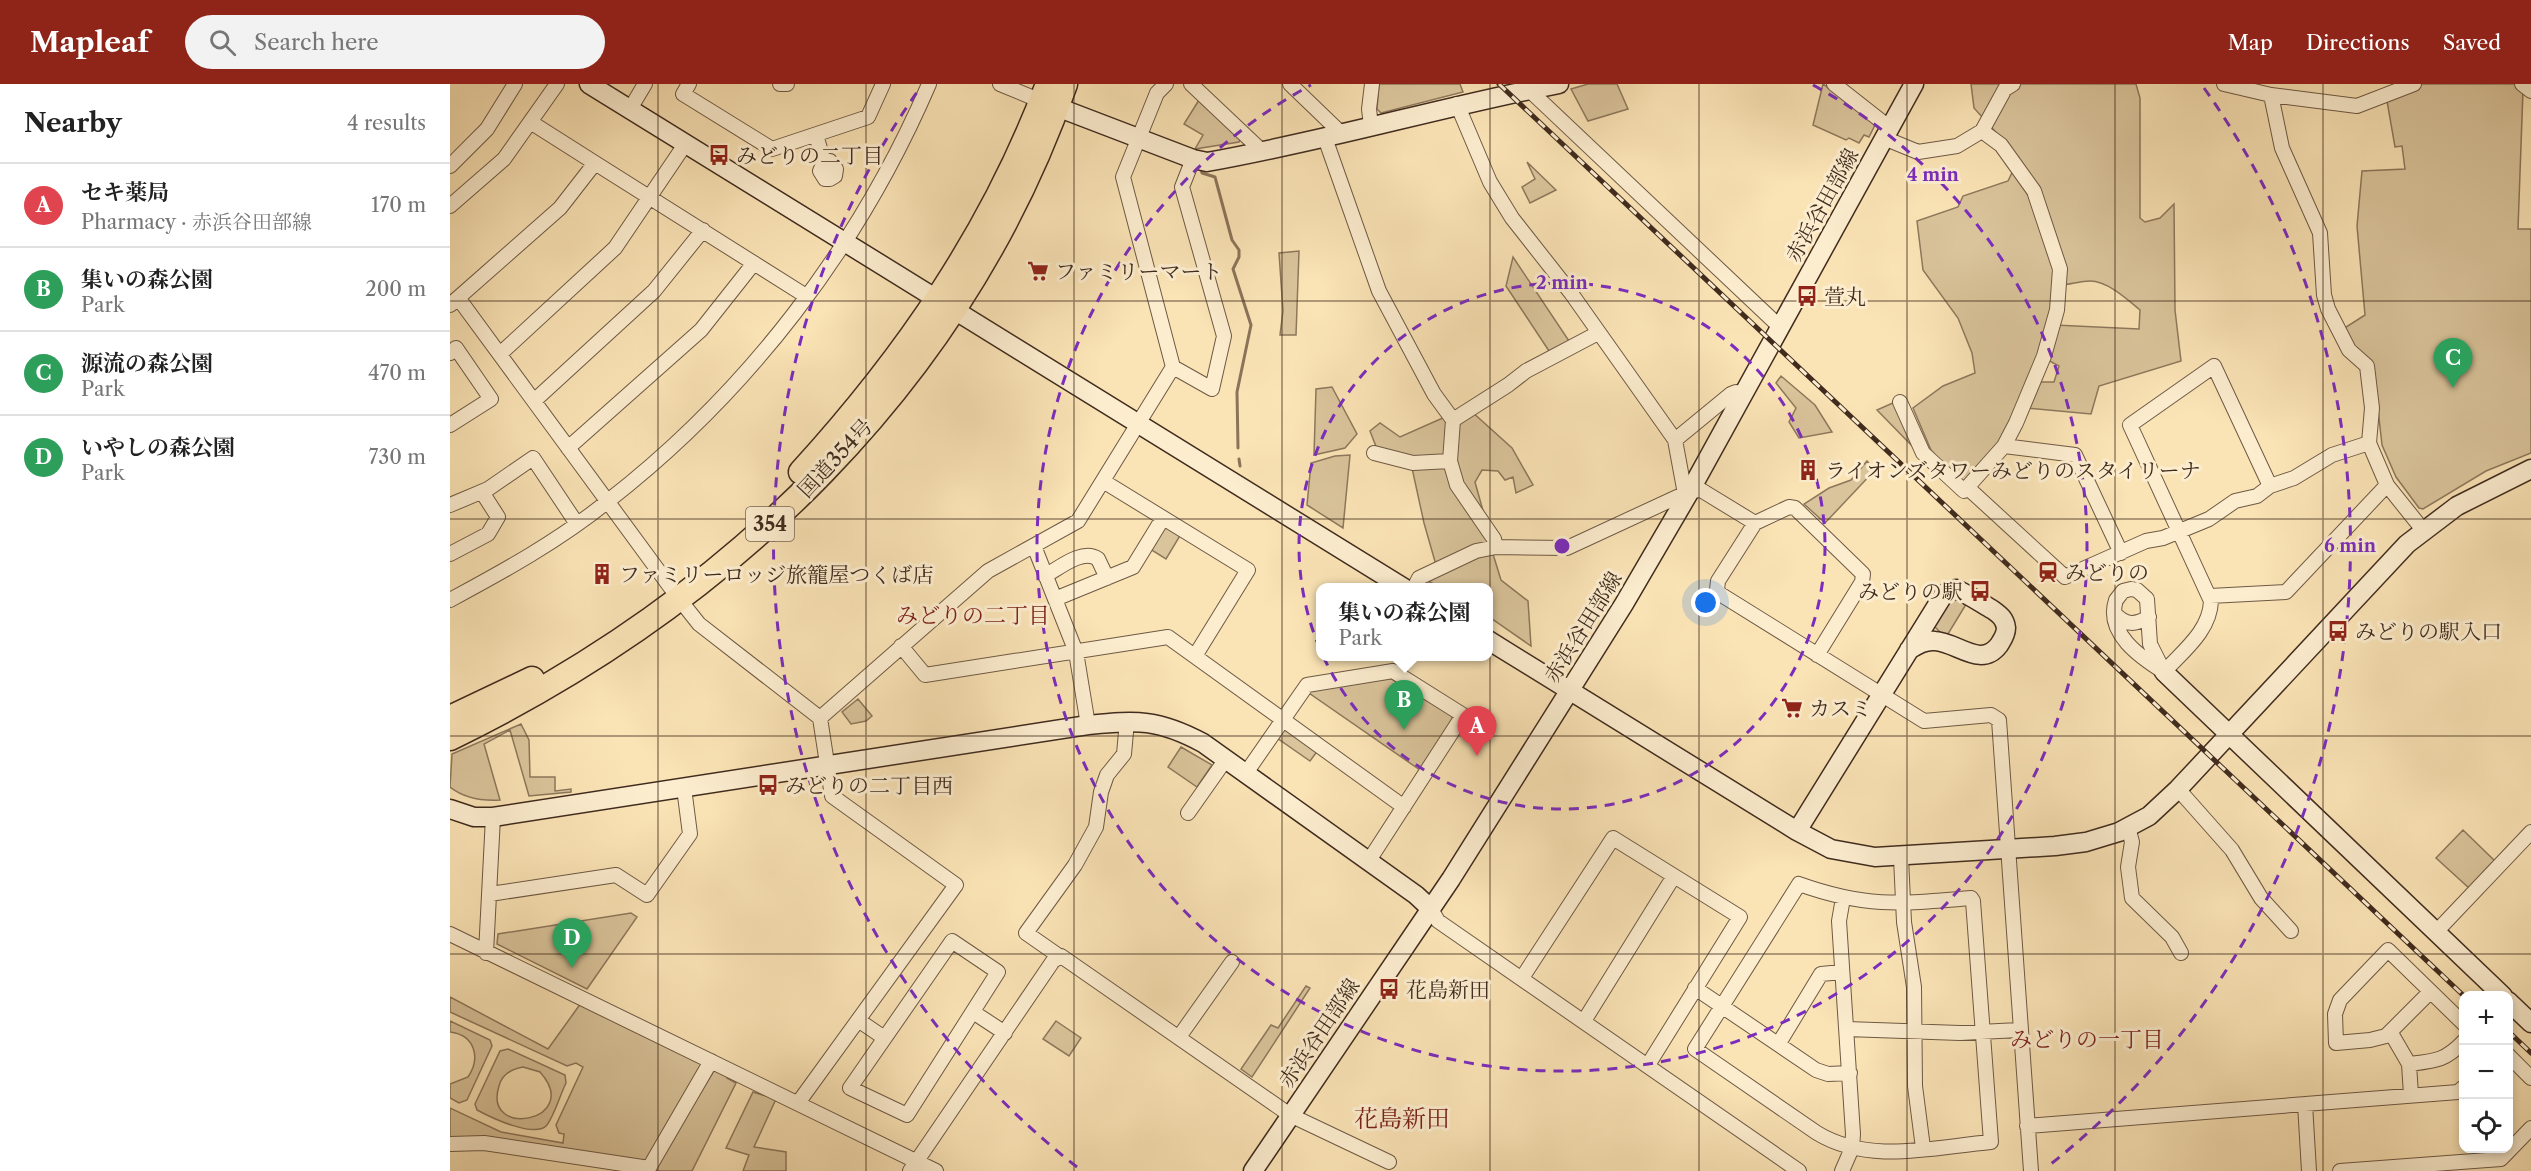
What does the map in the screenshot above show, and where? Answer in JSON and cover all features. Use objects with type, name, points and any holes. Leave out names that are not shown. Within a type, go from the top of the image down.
[{"type":"highway","name":"国道354号","points":[[450,738],[542,691],[614,647],[676,594],[792,482],[945,305],[1049,97],[1065,84]]},
{"type":"highway","name":"国道354号","points":[[450,718],[537,677],[676,594]]},
{"type":"street","points":[[450,166],[487,129],[515,84]]},
{"type":"street","points":[[450,206],[504,159],[532,123],[557,84]]},
{"type":"street","points":[[590,84],[1396,583]]},
{"type":"street","points":[[630,109],[645,84]]},
{"type":"street","points":[[689,84],[682,94],[772,149],[868,117],[883,84]]},
{"type":"street","points":[[780,84],[787,84]]},
{"type":"street","points":[[450,600],[502,572],[609,501],[690,430],[765,352],[846,242],[899,148],[929,84]]},
{"type":"street","points":[[1000,84],[1049,97],[1139,138],[1193,159],[1207,162],[1333,136],[1526,87],[1559,84]]},
{"type":"street","points":[[1166,84],[1157,93],[1123,177],[1173,367],[1212,389],[1224,336],[1182,187],[1193,159]]},
{"type":"street","points":[[1191,84],[1263,152]]},
{"type":"street","points":[[1290,84],[1333,136],[1379,291],[1434,394],[1453,420],[1450,461],[1457,485],[1494,539],[1496,547]]},
{"type":"street","points":[[1371,126],[1372,84]]},
{"type":"street","points":[[1834,84],[1887,133],[1918,152],[1958,146],[1982,131],[2005,89],[2013,84]]},
{"type":"street","name":"赤浜谷田部線","points":[[1253,1171],[1431,909],[1570,691],[1688,492],[1781,328],[1914,84]]},
{"type":"street","points":[[2224,84],[2271,95],[2357,106],[2414,84]]},
{"type":"street","points":[[2522,84],[2531,91]]},
{"type":"street","points":[[1526,87],[1781,328]]},
{"type":"street","points":[[2271,95],[2282,148],[2320,233],[2324,295],[2328,309],[2349,350],[2367,366],[2372,408],[2369,442],[2387,484],[2423,530]]},
{"type":"street","points":[[1457,104],[1497,195],[1675,440],[1688,492]]},
{"type":"street","points":[[532,123],[807,296]]},
{"type":"street","points":[[1900,402],[1923,453],[1962,491],[1969,489],[2004,446],[2044,356],[2057,310],[2060,269],[2034,191],[2001,145],[1982,131]]},
{"type":"street","points":[[816,135],[824,162]]},
{"type":"street","points":[[500,354],[615,248],[686,143]]},
{"type":"street","points":[[595,163],[560,208],[454,302],[500,354],[699,624],[820,718],[832,796],[956,885],[798,1104]]},
{"type":"street","points":[[534,401],[654,291],[703,230]]},
{"type":"street","points":[[568,448],[701,330],[754,262]]},
{"type":"street","points":[[1453,420],[1508,386],[1526,371],[1598,333]]},
{"type":"street","points":[[450,353],[456,348],[491,399],[450,424]]},
{"type":"street","points":[[2164,672],[2205,626],[2210,613],[2210,596],[2130,424],[2214,366],[2270,486]]},
{"type":"street","points":[[820,718],[988,571],[1078,521],[1173,367]]},
{"type":"street","points":[[1675,440],[1731,394],[1736,392],[1743,395]]},
{"type":"street","points":[[1969,489],[2062,577],[2070,577],[2146,541],[2210,519],[2235,501],[2257,496],[2270,486],[2294,478],[2332,455],[2369,442]]},
{"type":"street","points":[[2004,446],[2075,455],[2121,553]]},
{"type":"street","points":[[1374,453],[1413,463],[1450,461]]},
{"type":"street","points":[[450,505],[482,492],[533,458],[577,524]]},
{"type":"street","points":[[1493,643],[1822,845],[1849,854],[1900,858],[2074,844],[2100,838],[2149,816],[2178,789],[2369,581],[2423,530],[2478,494],[2531,469]]},
{"type":"street","points":[[1103,481],[1248,570],[1195,656]]},
{"type":"street","points":[[2210,596],[2286,592],[2387,484]]},
{"type":"street","points":[[1416,583],[1419,578],[1476,551],[1496,547],[1567,548],[1688,492],[1701,490],[1755,523]]},
{"type":"street","points":[[450,554],[488,534],[498,517],[482,492]]},
{"type":"street","points":[[1817,655],[1862,582],[1863,574],[1795,508],[1789,507],[1755,523],[1718,581],[1717,590],[1817,655],[1924,721],[1997,717],[2000,722],[2019,1030],[2031,1171]]},
{"type":"street","points":[[1055,599],[1133,567],[1163,518]]},
{"type":"street","points":[[1034,546],[1076,652],[1088,726]]},
{"type":"street","points":[[1046,576],[1080,557],[1100,551],[1107,578]]},
{"type":"street","points":[[1797,831],[1882,695],[1909,650],[1944,594],[1956,590],[1999,614],[2005,621],[2005,633],[2002,640],[1994,651],[1983,656],[1936,641],[1925,642],[1909,650]]},
{"type":"street","points":[[2164,672],[2150,644],[2147,599],[2137,590],[2120,594],[2114,605],[2114,613],[2116,627],[2121,637],[2147,662],[2164,672],[2229,733],[2497,991]]},
{"type":"street","points":[[2114,613],[2129,624],[2149,617]]},
{"type":"street","points":[[1929,618],[1936,641]]},
{"type":"street","points":[[901,646],[925,675],[1168,637],[1404,807]]},
{"type":"street","points":[[1246,773],[1307,685],[1393,671],[1463,715],[1368,862]]},
{"type":"street","points":[[1127,722],[1124,754],[1107,776],[1101,792],[1096,827],[1075,865],[1026,933],[1059,956],[1064,957],[1290,1115],[1389,1162]]},
{"type":"street","points":[[450,808],[474,817],[493,817],[1088,726],[1127,722],[1160,724],[1176,729],[1203,743],[1226,759],[1431,909],[1438,921],[1799,1171]]},
{"type":"street","points":[[1188,813],[1226,759]]},
{"type":"street","points":[[490,894],[616,875],[647,896],[690,834],[684,788]]},
{"type":"street","points":[[2178,789],[2225,841],[2261,898],[2291,931]]},
{"type":"street","points":[[486,953],[493,817]]},
{"type":"street","points":[[2128,827],[2132,842],[2128,867],[2132,898],[2172,937],[2181,953]]},
{"type":"street","points":[[2436,932],[2531,832]]},
{"type":"street","points":[[1522,978],[1613,838],[1740,917],[1648,1065]]},
{"type":"street","points":[[1900,858],[1903,903],[1914,987],[1915,1086],[1923,1148]]},
{"type":"street","points":[[1584,1021],[1674,876]]},
{"type":"street","points":[[1799,884],[1843,898],[1875,904],[1971,898],[1973,901],[1991,1142],[1878,1153],[1852,1148],[1817,1133],[1695,1049],[1799,884]]},
{"type":"street","points":[[1842,1171],[1852,1148],[1850,1073],[1839,921],[1843,898]]},
{"type":"street","points":[[450,934],[798,1104],[913,1166],[936,1171]]},
{"type":"street","points":[[952,941],[998,972],[973,1012],[907,1115],[850,1088],[883,1037],[952,941]]},
{"type":"street","points":[[2430,992],[2391,1033],[2376,1040],[2337,1043],[2335,1014],[2340,1000],[2388,950],[2459,1020]]},
{"type":"street","points":[[913,1166],[1059,956]]},
{"type":"street","points":[[1179,1037],[1232,962]]},
{"type":"street","points":[[1779,1043],[1821,974],[1842,972]]},
{"type":"street","points":[[1695,988],[1823,1073],[1850,1073]]},
{"type":"street","points":[[2513,1006],[2531,1023]]},
{"type":"street","points":[[973,1012],[1005,1033]]},
{"type":"street","points":[[858,1020],[883,1037]]},
{"type":"street","points":[[1846,1029],[1914,1030],[1960,1034],[2019,1030]]},
{"type":"street","points":[[2391,1033],[2409,1064],[2411,1095]]},
{"type":"street","points":[[2409,1064],[2442,1059],[2451,1055],[2460,1045]]},
{"type":"street","points":[[2513,1060],[2531,1078]]},
{"type":"street","points":[[450,1144],[484,1143],[649,1168],[711,1061]]},
{"type":"street","points":[[2027,1126],[2459,1091]]},
{"type":"street","points":[[2305,1104],[2309,1171]]},
{"type":"street","points":[[2340,1171],[2501,1159],[2531,1128]]},
{"type":"shaded area","points":[[1379,84],[1460,84],[1463,92],[1381,113],[1377,109]]},
{"type":"shaded area","points":[[1588,84],[1617,84],[1628,109],[1588,121],[1571,89]]},
{"type":"shaded area","points":[[1823,84],[1876,123],[1869,137],[1864,135],[1859,143],[1849,138],[1846,140],[1813,125]]},
{"type":"shaded area","points":[[1971,84],[2136,84],[2140,98],[2140,218],[2145,222],[2160,218],[2174,204],[2175,310],[2181,361],[2099,386],[2091,414],[2027,408],[2038,382],[2054,382],[2059,366],[2046,359],[2055,325],[2139,329],[2140,310],[2124,296],[2104,284],[2090,281],[2056,285],[2046,342],[1999,445],[1969,482],[1959,482],[1931,450],[1913,408],[1943,386],[1975,373],[1972,353],[1958,318],[1923,270],[1917,221],[1958,207],[1963,196],[2008,181],[2019,158],[1974,108]]},
{"type":"shaded area","points":[[2407,84],[2531,84],[2523,90],[2518,229],[2531,229],[2531,453],[2486,471],[2423,509],[2419,508],[2396,477],[2382,445],[2373,364],[2353,346],[2343,329],[2365,315],[2357,226],[2362,171],[2405,169],[2402,146],[2395,147],[2387,101]]},
{"type":"shaded area","points":[[1199,100],[1241,137],[1239,142],[1195,149],[1203,135],[1184,124]]},
{"type":"shaded area","points":[[1527,162],[1556,190],[1530,203],[1522,187],[1535,179]]},
{"type":"shaded area","points":[[1299,251],[1296,335],[1280,335],[1283,311],[1279,253]]},
{"type":"shaded area","points":[[1513,257],[1569,341],[1549,351],[1506,286]]},
{"type":"shaded area","points":[[1781,376],[1815,405],[1832,432],[1799,438],[1789,422],[1796,408],[1776,383]]},
{"type":"shaded area","points":[[1332,387],[1357,434],[1345,448],[1314,455],[1316,389]]},
{"type":"shaded area","points":[[1895,402],[1917,451],[1877,410]]},
{"type":"shaded area","points":[[1471,411],[1512,448],[1533,485],[1516,493],[1513,477],[1505,480],[1498,471],[1482,470],[1475,482],[1485,518],[1463,482],[1458,463],[1458,421]]},
{"type":"shaded area","points":[[1445,417],[1448,422],[1445,455],[1409,457],[1377,449],[1370,431],[1380,423],[1400,437]]},
{"type":"shaded area","points":[[1350,455],[1343,528],[1307,505],[1311,463],[1335,456]]},
{"type":"shaded area","points":[[1867,461],[1875,470],[1825,523],[1804,504],[1829,488],[1851,480]]},
{"type":"shaded area","points":[[1412,468],[1446,468],[1491,542],[1436,565]]},
{"type":"shaded area","points":[[1168,526],[1181,534],[1166,559],[1150,549],[1162,528]]},
{"type":"shaded area","points":[[1479,553],[1493,554],[1501,580],[1528,601],[1531,646],[1493,619],[1493,583],[1432,583],[1424,579]]},
{"type":"shaded area","points":[[1953,597],[1964,601],[1965,606],[1948,634],[1944,636],[1935,627],[1935,622]]},
{"type":"shaded area","points":[[1390,678],[1451,715],[1453,720],[1420,770],[1309,693],[1311,690]]},
{"type":"shaded area","points":[[858,699],[872,716],[866,721],[851,724],[842,712]]},
{"type":"shaded area","points":[[521,724],[529,740],[530,777],[555,777],[555,791],[571,789],[571,792],[529,796],[510,730],[484,744],[500,800],[474,798],[450,787],[452,754]]},
{"type":"shaded area","points":[[1288,728],[1319,749],[1310,761],[1277,738],[1283,729]]},
{"type":"shaded area","points":[[1181,747],[1212,765],[1197,787],[1168,767]]},
{"type":"shaded area","points":[[2463,830],[2496,862],[2470,889],[2436,858]]},
{"type":"shaded area","points":[[631,913],[637,917],[587,989],[497,944],[498,934]]},
{"type":"shaded area","points":[[1306,986],[1310,988],[1252,1077],[1241,1069],[1271,1025],[1278,1028]]},
{"type":"shaded area","points":[[450,997],[548,1049],[581,1003],[701,1062],[703,1067],[647,1161],[450,1139],[450,1108],[501,1132],[563,1143],[564,1134],[559,1133],[556,1125],[583,1067],[576,1063],[567,1066],[450,1012]]},
{"type":"shaded area","points":[[450,1021],[490,1040],[492,1046],[467,1100],[459,1103],[450,1098],[450,1084],[468,1077],[475,1055],[473,1048],[465,1038],[450,1032]]},
{"type":"shaded area","points":[[1056,1021],[1081,1038],[1069,1056],[1043,1039]]},
{"type":"shaded area","points":[[508,1049],[565,1075],[566,1083],[555,1110],[547,1125],[541,1129],[533,1130],[512,1125],[477,1110],[475,1104],[500,1051]],"holes":[[[523,1067],[540,1072],[550,1089],[550,1102],[542,1112],[530,1118],[516,1118],[504,1113],[498,1103],[499,1086],[505,1075]]]},
{"type":"shaded area","points":[[715,1069],[727,1074],[727,1078],[736,1083],[692,1171],[652,1171]]},
{"type":"shaded area","points":[[753,1092],[776,1099],[754,1147],[786,1152],[786,1171],[743,1171],[749,1155],[726,1148]]},
{"type":"waterway","points":[[1201,169],[1202,173],[1215,177],[1232,240],[1239,250],[1239,257],[1233,269],[1251,325],[1237,392],[1238,448]]},
{"type":"waterway","points":[[1239,459],[1240,466]]},
{"type":"railway","points":[[1499,84],[2459,991]]},
{"type":"railway","points":[[2513,1036],[2531,1053]]},
{"type":"place","name":"みどりの二丁目","points":[[719,155]]},
{"type":"place","name":"ファミリーマート","points":[[1038,271]]},
{"type":"place","name":"萱丸","points":[[1807,296]]},
{"type":"place","name":"源流の森公園","points":[[2453,388]]},
{"type":"place","name":"ライオンズタワーみどりのスタイリーナ","points":[[1808,470]]},
{"type":"place","name":"みどりの","points":[[2048,572]]},
{"type":"place","name":"ファミリーロッジ旅籠屋つくば店","points":[[602,574]]},
{"type":"place","name":"みどりの駅","points":[[1980,591]]},
{"type":"place","name":"みどりの駅入口","points":[[2338,631]]},
{"type":"place","name":"カスミ","points":[[1792,708]]},
{"type":"place","name":"集いの森公園","points":[[1404,730]]},
{"type":"place","name":"セキ薬局","points":[[1477,756]]},
{"type":"place","name":"みどりの二丁目西","points":[[768,785]]},
{"type":"place","name":"いやしの森公園","points":[[572,968]]},
{"type":"place","name":"花島新田","points":[[1389,989]]},
{"type":"district","name":"みどりの二丁目","points":[[973,615]]},
{"type":"district","name":"みどりの一丁目","points":[[2087,1039]]},
{"type":"district","name":"花島新田","points":[[1402,1118]]}]
